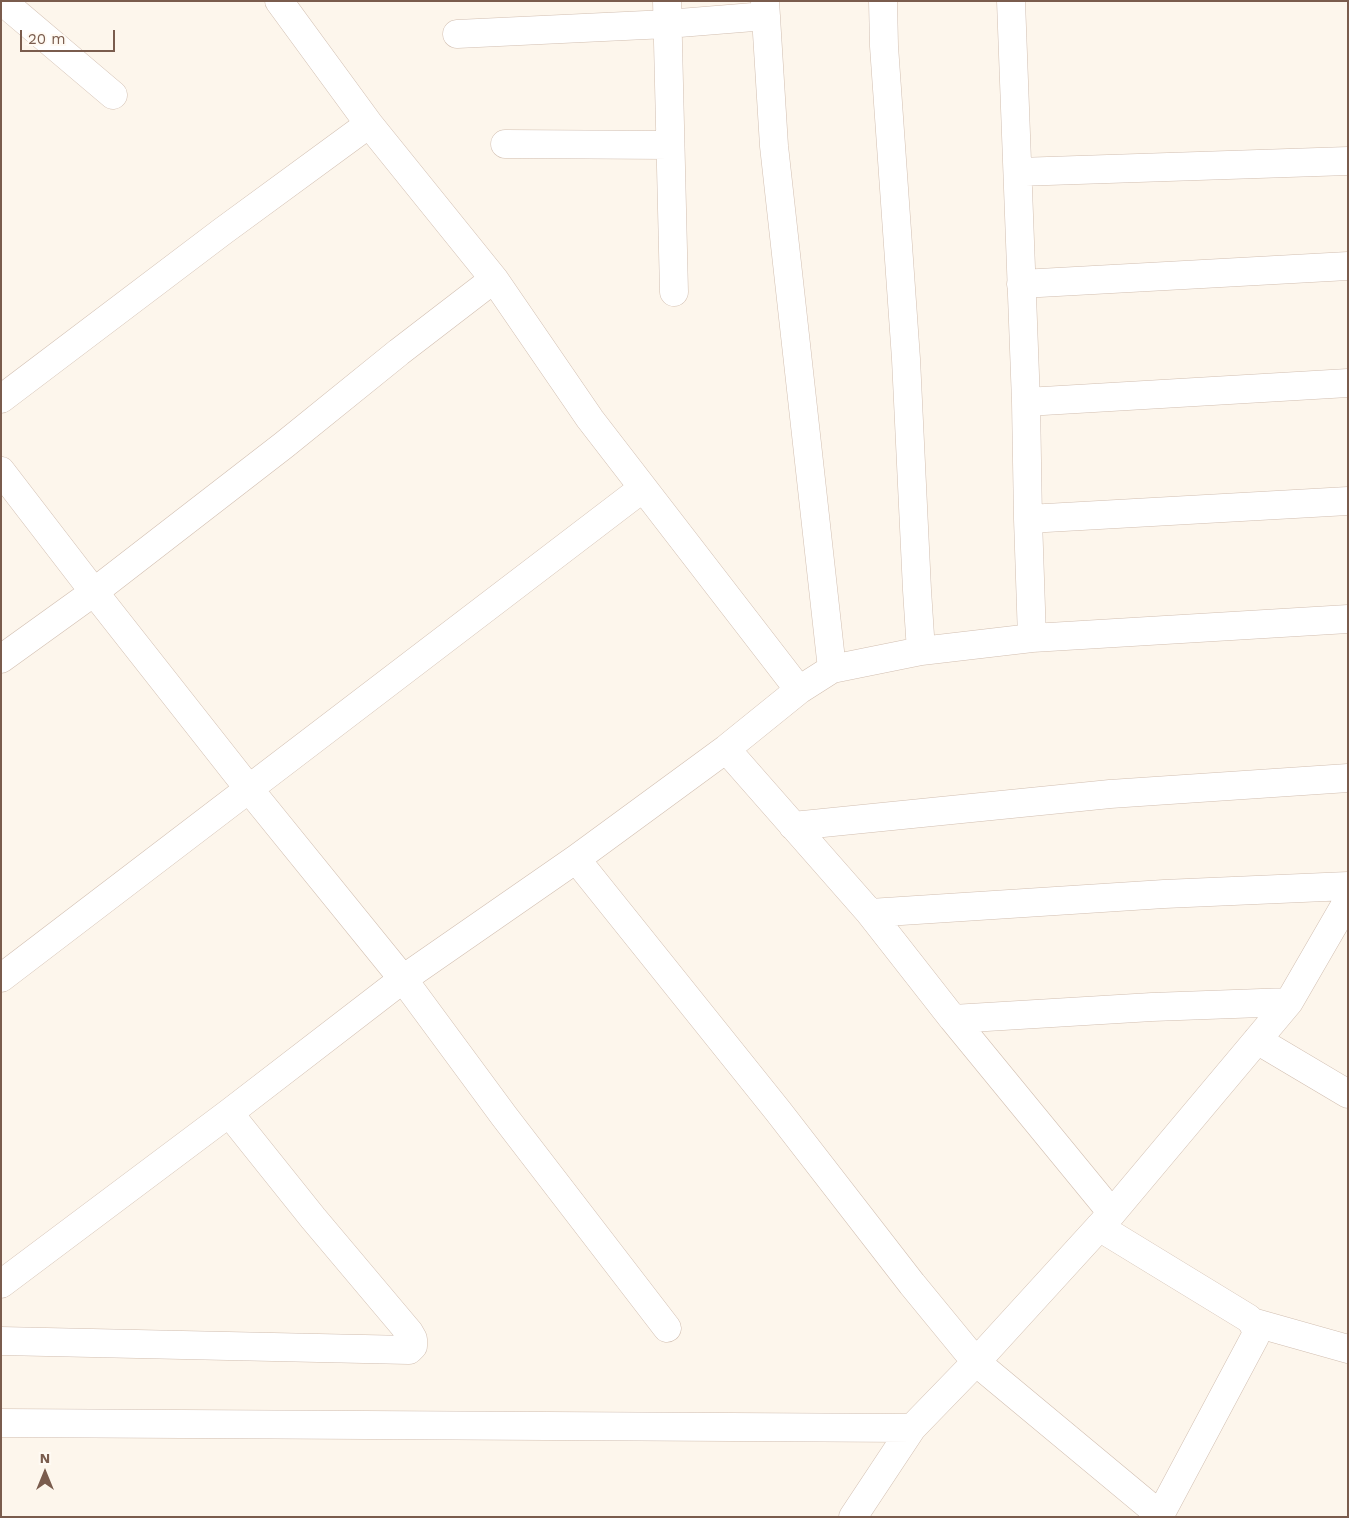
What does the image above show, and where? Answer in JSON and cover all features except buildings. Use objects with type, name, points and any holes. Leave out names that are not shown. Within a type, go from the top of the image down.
[{"type":"street","points":[[2,1],[113,95]]},
{"type":"street","points":[[279,1],[369,124],[494,278],[590,419],[799,690]]},
{"type":"street","points":[[883,1],[884,46],[906,359],[921,651]]},
{"type":"street","points":[[1011,1],[1026,402],[1032,638]]},
{"type":"street","points":[[457,34],[667,12],[766,8],[774,146],[832,669]]},
{"type":"street","points":[[667,12],[674,292]]},
{"type":"street","points":[[1,399],[223,231],[369,124]]},
{"type":"street","points":[[506,144],[670,145]]},
{"type":"street","points":[[1018,172],[1348,161]]},
{"type":"street","points":[[1021,284],[1348,266]]},
{"type":"street","points":[[1,659],[94,592],[494,278]]},
{"type":"street","points":[[1026,402],[1348,383]]},
{"type":"street","points":[[1,471],[249,789],[403,980],[666,1328]]},
{"type":"street","points":[[1,978],[643,488]]},
{"type":"street","points":[[1028,519],[1348,501]]},
{"type":"street","points":[[1,1284],[403,980],[576,859],[726,749],[799,690],[832,669],[921,651],[1032,638],[1348,619]]},
{"type":"street","points":[[726,749],[870,913],[1106,1220],[1252,1322],[1348,1350]]},
{"type":"street","points":[[793,826],[1110,794],[1348,778]]},
{"type":"street","points":[[576,859],[778,1111],[912,1284],[976,1362],[1159,1516],[1255,1336],[1256,1330],[1252,1322]]},
{"type":"street","points":[[870,913],[1164,894],[1348,886]]},
{"type":"street","points":[[853,1517],[912,1428],[976,1362],[1106,1220],[1289,1002],[1348,900]]},
{"type":"street","points":[[953,1019],[1152,1007],[1289,1002]]},
{"type":"street","points":[[1257,1040],[1348,1094]]},
{"type":"street","points":[[1,1341],[409,1350],[413,1346],[413,1339],[409,1332],[313,1218],[229,1113]]},
{"type":"street","points":[[1,1423],[912,1428]]}]
